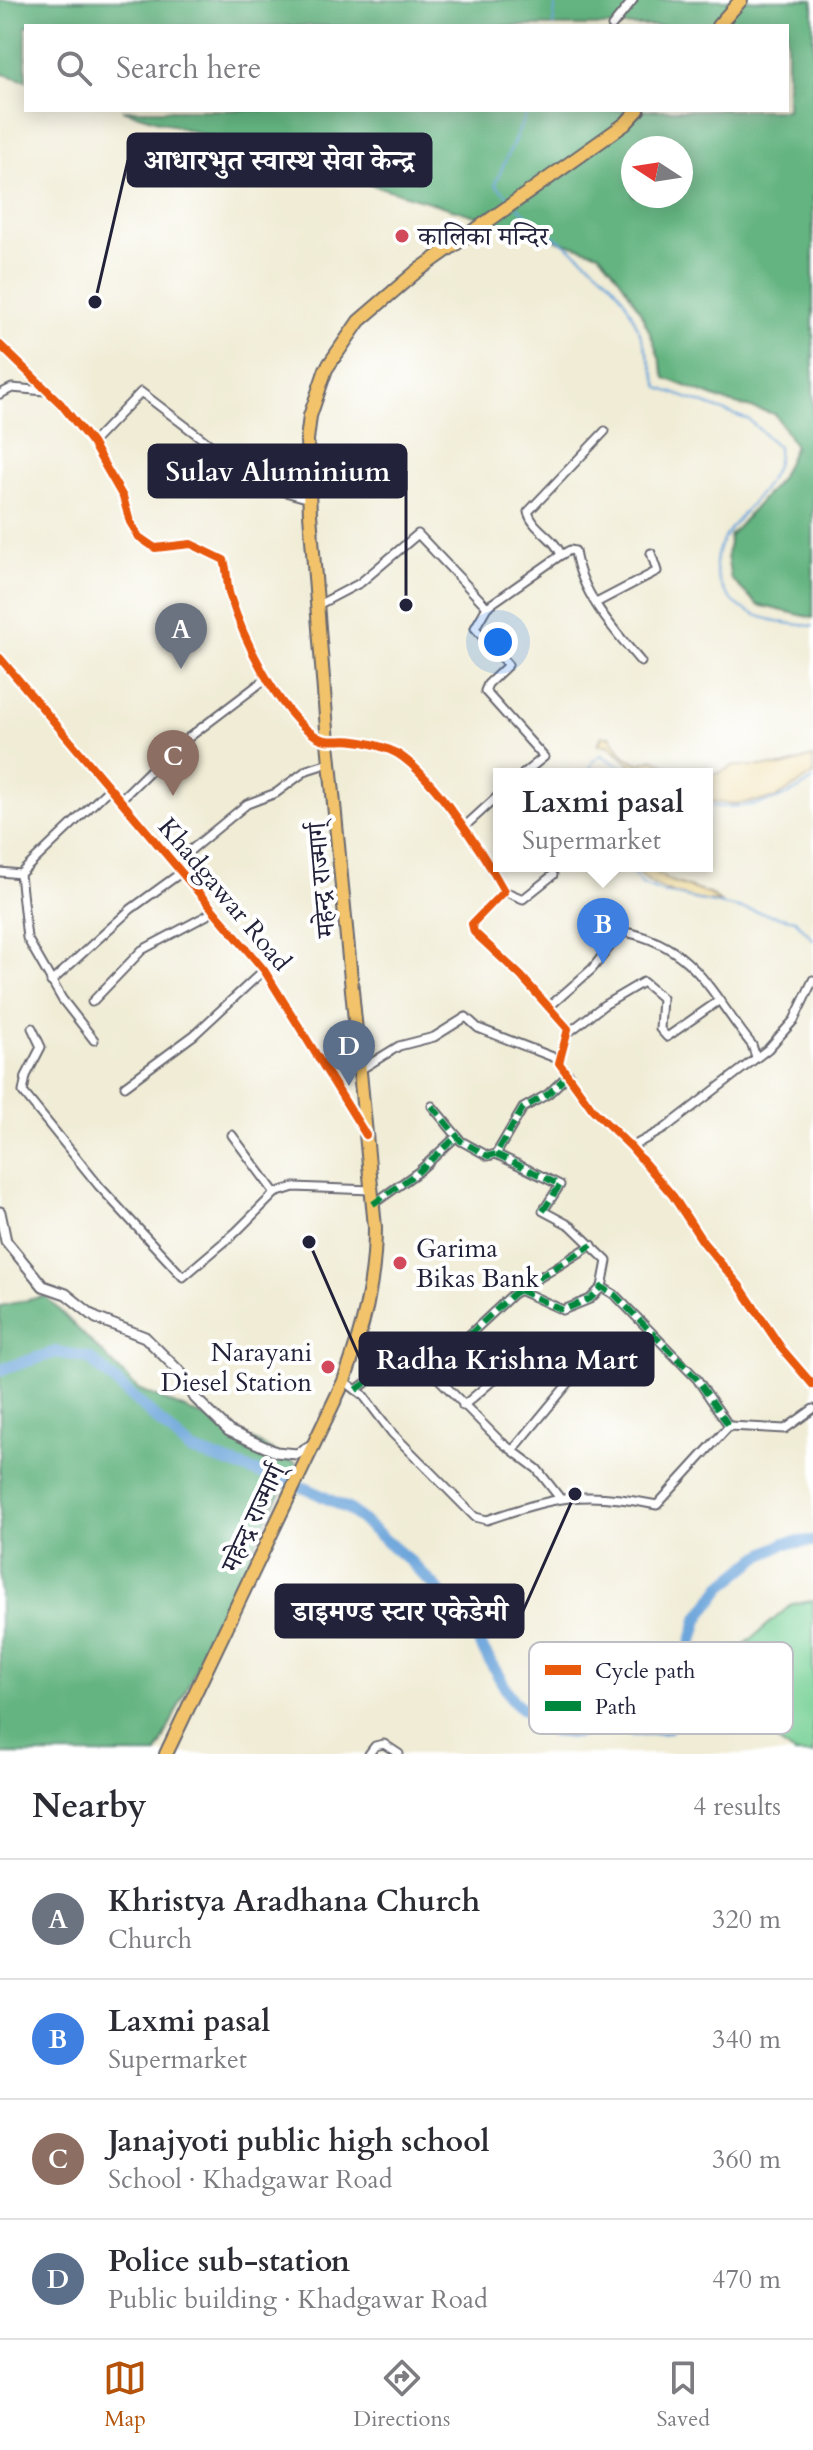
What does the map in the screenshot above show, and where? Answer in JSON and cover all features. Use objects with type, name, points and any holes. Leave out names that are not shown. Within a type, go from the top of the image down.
[{"type":"highway","points":[[720,24],[741,0]]},
{"type":"highway","name":"महेन्द्र राज्मार्ग्","points":[[166,1754],[344,1381],[369,1309],[375,1257],[372,1197],[328,742],[310,499],[307,440],[310,416],[335,352],[359,321],[404,282],[556,174],[633,112]]},
{"type":"street","points":[[614,24],[633,0]]},
{"type":"street","points":[[0,345],[61,404],[92,443],[123,497],[130,522],[139,537],[155,548],[191,544],[224,560],[229,593],[267,678],[303,726],[328,742],[353,740],[392,750],[415,768],[464,827],[504,891],[523,899],[553,875]]},
{"type":"street","points":[[0,394],[12,388],[45,391]]},
{"type":"street","points":[[92,443],[141,392],[264,486],[310,499]]},
{"type":"street","points":[[561,555],[558,546],[530,520],[528,512],[605,431]]},
{"type":"street","points":[[318,605],[360,583],[418,534],[487,607]]},
{"type":"street","points":[[530,768],[544,757],[485,691],[508,665],[475,628],[487,607],[561,555],[575,551],[596,603],[641,662]]},
{"type":"street","points":[[596,603],[637,588],[657,571],[651,553]]},
{"type":"street","name":"Khadgawar Road","points":[[0,658],[264,970],[366,1135]]},
{"type":"street","points":[[120,800],[167,754],[267,678]]},
{"type":"street","points":[[175,863],[247,804],[276,793],[307,770],[332,762]]},
{"type":"street","points":[[0,872],[20,874],[109,789]]},
{"type":"street","points":[[464,827],[493,800]]},
{"type":"street","points":[[51,982],[131,909],[182,872]]},
{"type":"street","points":[[20,874],[27,938],[51,982],[94,1040]]},
{"type":"street","points":[[504,891],[472,929],[550,1006],[568,1033]]},
{"type":"street","points":[[92,1002],[142,950],[215,911]]},
{"type":"street","points":[[550,1006],[592,969],[618,936],[625,932],[652,939],[685,957],[752,1045],[756,1057]]},
{"type":"street","points":[[125,1086],[215,1018],[264,970]]},
{"type":"street","points":[[631,1147],[694,1108],[756,1057],[794,1020],[813,980]]},
{"type":"street","points":[[558,1059],[568,1033],[604,1005],[643,982],[662,998],[660,1029],[667,1037],[717,1002]]},
{"type":"street","points":[[359,1070],[399,1046],[434,1037],[466,1017],[478,1028],[558,1059],[593,1110],[631,1147],[673,1196],[782,1349],[813,1385]]},
{"type":"street","points":[[32,1028],[41,1047],[26,1076],[23,1092],[99,1186],[183,1277],[236,1232],[275,1193],[294,1187],[372,1197],[418,1172],[457,1136]]},
{"type":"street","points":[[496,1154],[523,1108],[548,1094],[569,1074]]},
{"type":"street","points":[[432,1106],[457,1136],[488,1156],[496,1154],[524,1169],[556,1180],[560,1185],[543,1211],[571,1226],[607,1261],[602,1287],[590,1299],[563,1310],[519,1290]]},
{"type":"street","points":[[232,1135],[275,1193]]},
{"type":"street","points":[[0,1212],[6,1241],[43,1286],[66,1294],[96,1318],[145,1337],[181,1373],[195,1398],[229,1431],[276,1452],[297,1454],[313,1444]]},
{"type":"street","points":[[428,1368],[452,1351],[519,1290],[592,1245]]},
{"type":"street","points":[[602,1287],[615,1295],[697,1379],[729,1426]]},
{"type":"street","points":[[463,1406],[504,1371],[522,1348]]},
{"type":"street","points":[[356,1390],[371,1379],[387,1378],[408,1355],[416,1355],[463,1406],[553,1486],[559,1497]]},
{"type":"street","points":[[513,1450],[576,1374],[584,1378],[592,1368]]},
{"type":"street","points":[[344,1381],[475,1517],[487,1520],[559,1497],[623,1496],[657,1505],[729,1426],[785,1429],[813,1409]]},
{"type":"street","points":[[369,1754],[375,1746],[384,1744],[399,1754]]},
{"type":"green space","points":[[0,0],[813,0],[813,618],[758,605],[731,579],[727,556],[730,536],[780,479],[795,446],[775,414],[724,401],[665,378],[640,311],[599,253],[129,112],[789,112],[789,24],[24,24],[24,80],[0,73]]},
{"type":"green space","points":[[45,1296],[138,1389],[230,1428],[301,1466],[272,1509],[157,1754],[0,1754],[0,1306]]},
{"type":"green space","points":[[813,1601],[813,1754],[795,1754],[767,1734],[793,1734],[793,1642],[748,1642],[792,1604]]},
{"type":"sand","points":[[602,736],[610,736],[624,756],[640,764],[653,759],[673,768],[634,768],[609,745],[598,745]]},
{"type":"sand","points":[[813,757],[813,775],[774,799],[734,804],[713,802],[713,774],[733,766],[783,766]]},
{"type":"sand","points":[[640,872],[656,872],[666,879],[711,895],[720,902],[672,893],[649,882]]},
{"type":"waterway","points":[[553,24],[556,0]]},
{"type":"waterway","points":[[511,199],[495,184],[527,112]]},
{"type":"waterway","points":[[518,207],[591,264],[616,288],[635,322],[659,388],[749,420],[778,447],[776,467],[766,485],[726,535],[718,553],[716,571],[732,601],[752,614],[789,624],[813,626]]},
{"type":"waterway","points":[[590,768],[601,755],[622,768]]},
{"type":"waterway","points":[[713,806],[736,807],[776,800],[813,780]]},
{"type":"waterway","points":[[632,872],[643,885],[661,892],[795,920],[813,939]]},
{"type":"waterway","points":[[0,1370],[56,1352],[89,1358],[191,1450],[310,1490],[350,1510],[412,1563],[438,1590],[477,1639],[513,1701],[529,1714]]},
{"type":"waterway","points":[[692,1642],[698,1619],[722,1586],[757,1558],[785,1543],[813,1541]]},
{"type":"marked path","points":[[543,1211],[560,1185],[496,1154],[523,1108],[548,1094],[569,1074]]},
{"type":"marked path","points":[[432,1106],[461,1141],[488,1156],[496,1154]]},
{"type":"marked path","points":[[373,1204],[418,1172],[457,1136]]},
{"type":"marked path","points":[[356,1390],[371,1379],[387,1378],[408,1355],[416,1355],[428,1368],[452,1351],[513,1294],[592,1245]]},
{"type":"marked path","points":[[519,1290],[563,1310],[590,1299],[602,1287],[615,1295],[697,1379],[729,1426]]},
{"type":"cycle path","points":[[0,345],[61,404],[92,443],[123,497],[130,522],[139,537],[155,548],[191,544],[224,560],[230,596],[243,632],[263,672],[300,724],[324,740],[350,740],[390,750],[420,773],[437,792],[504,891],[472,924],[474,932],[521,976],[568,1029],[559,1063],[593,1110],[631,1147],[673,1196],[782,1349],[813,1385]]},
{"type":"cycle path","points":[[0,658],[264,970],[366,1135]]},
{"type":"place","name":"कालिका मन्दिर","points":[[402,236]]},
{"type":"place","name":"आधारभुत स्वास्थ सेवा केन्द्र","points":[[95,302]]},
{"type":"place","name":"Sulav Aluminium","points":[[406,605]]},
{"type":"place","name":"Khristya Aradhana Church","points":[[181,669]]},
{"type":"place","name":"Janajyoti public high school","points":[[173,796]]},
{"type":"place","name":"Laxmi pasal","points":[[603,964]]},
{"type":"place","name":"Police sub-station","points":[[349,1086]]},
{"type":"place","name":"Radha Krishna Mart","points":[[309,1242]]},
{"type":"place","name":"Garima Bikas Bank","points":[[400,1263]]},
{"type":"place","name":"Narayani Diesel Station","points":[[328,1367]]},
{"type":"place","name":"डाइमण्ड स्टार एकेडेमी","points":[[575,1494]]}]
